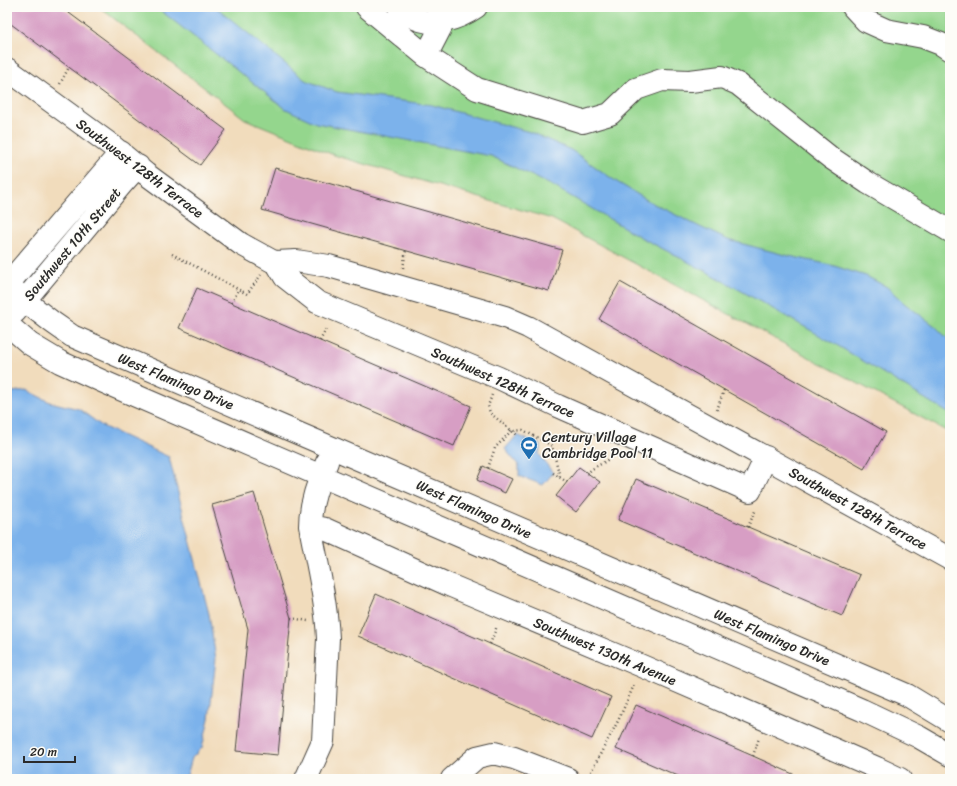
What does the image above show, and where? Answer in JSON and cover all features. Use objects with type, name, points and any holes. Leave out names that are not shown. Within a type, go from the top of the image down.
[{"type":"street","points":[[368,7],[426,56],[477,89],[583,122],[610,114],[636,89],[662,80],[690,81],[722,77],[738,84],[831,158],[868,183],[950,231]]},
{"type":"street","points":[[400,7],[413,17],[423,21],[444,21],[466,14],[476,7]]},
{"type":"street","points":[[853,7],[866,21],[886,30],[923,37],[941,44],[950,50]]},
{"type":"street","points":[[426,56],[444,21]]},
{"type":"street","name":"Southwest 128th Terrace","points":[[7,69],[121,152],[146,174],[241,244],[274,261],[296,261],[329,266],[505,317],[551,338],[950,559]]},
{"type":"street","name":"Southwest 10th Street","points":[[7,284],[121,152]]},
{"type":"street","name":"Southwest 10th Street","points":[[7,323],[138,166]]},
{"type":"street","name":"Southwest 128th Terrace","points":[[274,261],[285,277],[317,302],[499,378],[558,406],[750,491],[766,457]]},
{"type":"street","name":"West Flamingo Drive","points":[[7,284],[24,302],[72,336],[907,695],[950,721]]},
{"type":"street","name":"West Flamingo Drive","points":[[7,323],[30,344],[60,362],[855,707],[919,737],[950,755]]},
{"type":"street","points":[[306,779],[323,741],[328,638],[325,606],[310,526],[312,501],[333,448]]},
{"type":"street","name":"Southwest 130th Avenue","points":[[310,526],[325,529],[449,585],[642,666],[900,779]]},
{"type":"street","points":[[452,779],[477,757],[494,753],[514,758],[568,779]]},
{"type":"path","points":[[172,254],[247,294],[274,261]]},
{"type":"path","points":[[232,303],[238,290]]},
{"type":"path","points":[[499,378],[488,406],[490,413],[517,435]]},
{"type":"path","points":[[488,468],[495,448],[511,430],[523,430],[552,446],[560,477]]},
{"type":"path","points":[[587,474],[594,467],[607,462],[611,458],[623,435]]},
{"type":"path","points":[[553,473],[567,482]]},
{"type":"path","points":[[748,527],[759,503]]},
{"type":"path","points":[[587,779],[618,721],[642,666]]},
{"type":"green space","points":[[99,7],[950,7],[950,433],[552,219],[334,155],[245,119]]},
{"type":"water","points":[[156,7],[216,7],[305,80],[337,92],[432,105],[530,132],[571,150],[617,182],[652,203],[728,240],[831,265],[866,276],[887,287],[904,303],[935,326],[950,341],[950,414],[840,347],[715,276],[642,238],[553,186],[491,156],[316,123],[286,109]]},
{"type":"water","points":[[26,390],[50,402],[79,409],[102,426],[169,457],[209,614],[216,659],[209,719],[202,748],[192,758],[186,779],[7,779],[7,397],[12,392]]},
{"type":"water","name":"Century Village Cambridge Pool 11","points":[[517,435],[541,445],[539,454],[553,473],[543,485],[519,476],[519,466],[505,449]]},
{"type":"building","points":[[7,7],[61,7],[226,130],[200,165],[7,21]]},
{"type":"building","points":[[275,168],[562,250],[549,291],[262,210]]},
{"type":"building","points":[[620,282],[886,432],[864,469],[599,319]]},
{"type":"building","points":[[197,288],[471,406],[454,446],[179,328]]},
{"type":"building","points":[[483,466],[512,479],[505,493],[477,480]]},
{"type":"building","points":[[579,467],[600,482],[576,512],[556,496]]},
{"type":"building","points":[[636,479],[860,575],[842,616],[618,520]]},
{"type":"building","points":[[254,493],[291,618],[278,755],[236,751],[248,629],[212,505]]},
{"type":"building","points":[[376,594],[611,697],[592,739],[358,636]]},
{"type":"building","points":[[636,705],[804,779],[685,779],[616,749]]},
{"type":"place","name":"Century Village Cambridge Pool 11","points":[[529,460]]}]
